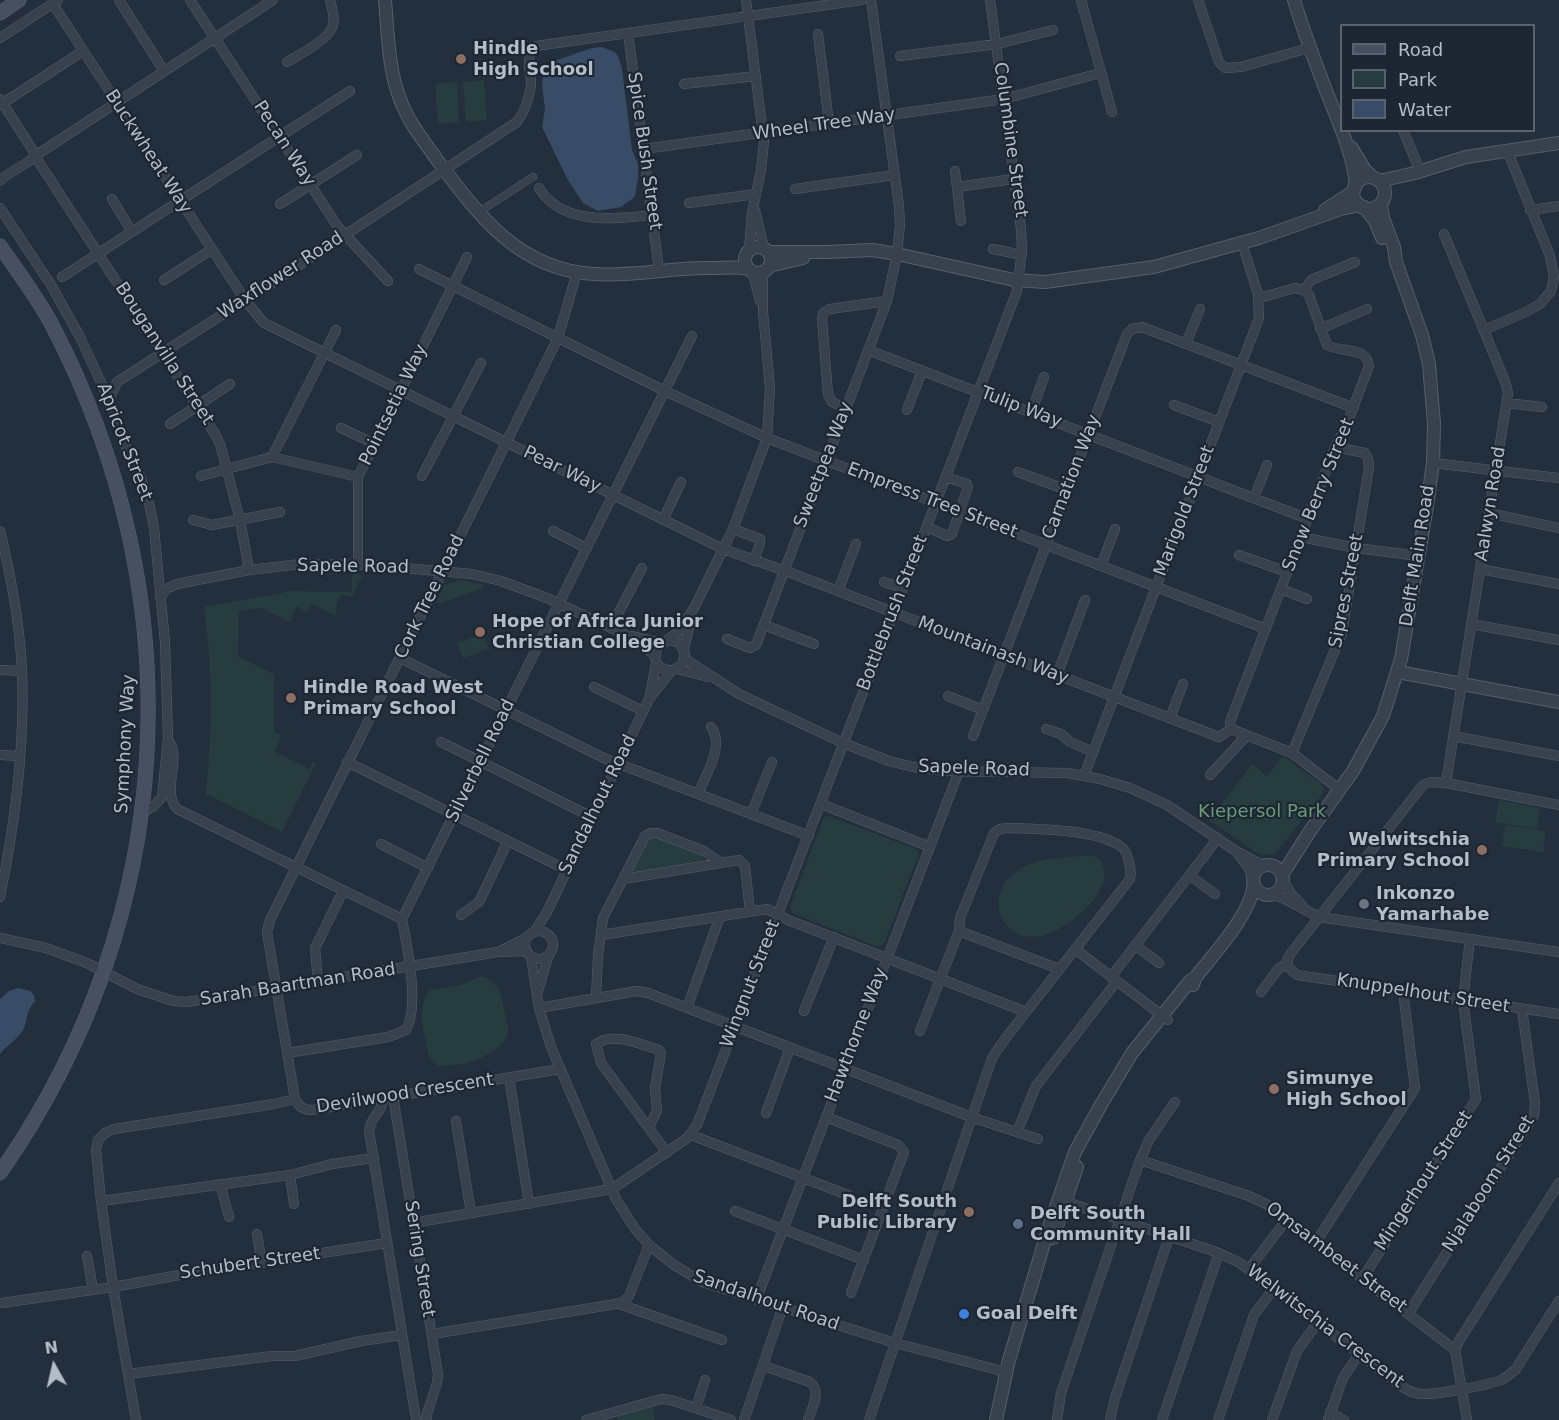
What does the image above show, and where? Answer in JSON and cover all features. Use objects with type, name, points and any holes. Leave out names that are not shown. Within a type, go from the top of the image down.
[{"type":"main road","points":[[0,7],[14,0]]},
{"type":"main road","points":[[0,13],[19,0]]},
{"type":"main road","name":"Symphony Way","points":[[0,246],[51,324],[85,395],[100,433],[123,509],[141,598],[148,683],[146,768],[141,813],[122,914],[103,973],[74,1046],[53,1088],[0,1173]]},
{"type":"street","points":[[119,0],[164,71]]},
{"type":"street","name":"Pecan Way","points":[[190,0],[345,234],[388,280]]},
{"type":"street","points":[[0,181],[29,162],[34,156],[215,38],[261,3],[273,0]]},
{"type":"street","points":[[286,62],[324,39],[332,29],[330,0]]},
{"type":"street","points":[[385,0],[392,66],[400,99],[416,130],[479,214],[501,236],[536,259],[577,272],[615,274],[700,267],[758,270],[828,252]]},
{"type":"street","points":[[694,608],[682,665],[674,670],[663,669],[656,659],[657,648],[678,632],[694,608],[733,529],[767,438],[770,388],[758,270],[745,259],[764,153],[764,133],[746,0]]},
{"type":"street","points":[[628,33],[748,16],[813,3],[862,0]]},
{"type":"street","name":"Sweetpea Way","points":[[727,639],[753,648],[764,625],[886,301],[897,254],[900,225],[895,175],[871,0]]},
{"type":"street","name":"Columbine Street","points":[[990,0],[1022,229],[1022,255],[1018,281]]},
{"type":"street","points":[[1081,0],[1112,112]]},
{"type":"street","points":[[1198,0],[1218,62],[1225,68],[1235,69],[1309,48]]},
{"type":"street","points":[[1294,0],[1309,48],[1340,126]]},
{"type":"street","points":[[0,38],[56,2]]},
{"type":"street","name":"Buckwheat Way","points":[[56,2],[83,51],[245,300],[264,323],[324,352]]},
{"type":"street","points":[[900,56],[996,44],[1053,30]]},
{"type":"street","name":"Waxflower Road","points":[[117,382],[507,129],[522,115],[529,98],[531,79],[528,56],[533,47],[628,33]]},
{"type":"street","name":"Spice Bush Street","points":[[628,33],[659,270]]},
{"type":"street","points":[[818,34],[829,123]]},
{"type":"street","points":[[1,103],[83,51]]},
{"type":"street","name":"Wheel Tree Way","points":[[644,149],[1004,99],[1100,73]]},
{"type":"street","points":[[684,84],[756,76]]},
{"type":"street","points":[[62,278],[350,91]]},
{"type":"street","name":"Bouganvilla Street","points":[[1,103],[215,434],[240,520],[249,570]]},
{"type":"street","points":[[1342,132],[1355,176],[1354,196],[1362,206]]},
{"type":"street","points":[[1343,132],[1365,170],[1384,188],[1382,201]]},
{"type":"street","points":[[1404,132],[1418,172]]},
{"type":"street","points":[[1314,217],[1355,188],[1363,178],[1377,179],[1418,172],[1466,158],[1559,143]]},
{"type":"street","points":[[1484,330],[1540,304],[1551,291],[1554,270],[1507,150]]},
{"type":"street","points":[[280,204],[357,155]]},
{"type":"street","points":[[955,171],[961,221]]},
{"type":"street","points":[[700,267],[729,259],[755,247],[766,250],[828,252],[864,249],[1029,283],[1069,280],[1154,267],[1242,243],[1314,217],[1362,206],[1373,208],[1418,172]]},
{"type":"street","points":[[795,189],[895,175]]},
{"type":"street","points":[[485,208],[533,177]]},
{"type":"street","points":[[957,187],[1014,179]]},
{"type":"street","points":[[539,188],[556,206],[585,217],[606,219],[652,215]]},
{"type":"street","points":[[689,203],[756,194]]},
{"type":"street","points":[[112,199],[132,232]]},
{"type":"street","name":"Delft Main Road","points":[[1382,201],[1383,218],[1394,247],[1396,262]]},
{"type":"street","points":[[754,205],[766,250],[771,259],[758,270]]},
{"type":"street","name":"Delft Main Road","points":[[1283,878],[1310,831],[1340,790],[1383,716],[1398,672],[1419,556],[1432,463],[1434,424],[1429,364],[1419,326],[1396,262],[1375,221],[1362,206]]},
{"type":"street","points":[[1530,210],[1559,206]]},
{"type":"street","name":"Apricot Street","points":[[0,208],[61,300],[98,375],[146,493],[154,528],[167,669],[168,738],[162,797],[154,806],[141,813]]},
{"type":"street","name":"Aalwyn Road","points":[[1444,234],[1506,384],[1507,404],[1446,783]]},
{"type":"street","name":"Marigold Street","points":[[1084,776],[1259,318],[1259,298],[1242,243]]},
{"type":"street","points":[[993,249],[1022,255]]},
{"type":"street","points":[[164,280],[212,250]]},
{"type":"street","name":"Pointsetia Way","points":[[358,565],[358,477],[467,257]]},
{"type":"street","points":[[1259,298],[1295,288],[1304,290],[1311,280],[1355,262]]},
{"type":"street","name":"Empress Tree Street","points":[[419,269],[664,391],[767,438],[1266,629]]},
{"type":"street","name":"Cork Tree Road","points":[[277,988],[268,928],[347,762],[558,338],[577,272]]},
{"type":"street","name":"Bottlebrush Street","points":[[843,743],[1017,291],[1018,281]]},
{"type":"street","name":"Snow Berry Street","points":[[1231,729],[1230,722],[1287,572],[1368,369],[1368,359],[1360,353],[1330,347],[1325,343],[1309,295],[1304,290]]},
{"type":"street","points":[[845,408],[834,404],[828,394],[823,313],[830,309],[886,301]]},
{"type":"street","points":[[1186,344],[1200,309]]},
{"type":"street","points":[[1320,329],[1367,309]]},
{"type":"street","name":"Carnation Way","points":[[973,736],[1129,331],[1135,327],[1143,327],[1354,408]]},
{"type":"street","points":[[273,457],[336,330]]},
{"type":"street","name":"Silverbell Road","points":[[402,919],[692,336]]},
{"type":"street","name":"Tulip Way","points":[[868,350],[1308,519]]},
{"type":"street","name":"Pear Way","points":[[324,352],[723,549]]},
{"type":"street","points":[[422,476],[481,363]]},
{"type":"street","points":[[907,410],[922,370]]},
{"type":"street","points":[[98,375],[106,380],[117,382],[109,400]]},
{"type":"street","points":[[1031,412],[1044,376]]},
{"type":"street","points":[[170,423],[230,384]]},
{"type":"street","points":[[1507,404],[1542,407]]},
{"type":"street","points":[[1174,405],[1219,422]]},
{"type":"street","points":[[341,428],[375,444]]},
{"type":"street","name":"Sipres Street","points":[[1292,753],[1339,645],[1356,548],[1368,458],[1361,451],[1335,447]]},
{"type":"street","points":[[201,476],[273,457],[358,477]]},
{"type":"street","points":[[1432,463],[1559,478]]},
{"type":"street","points":[[1254,498],[1267,465]]},
{"type":"street","points":[[1018,472],[1067,490]]},
{"type":"street","points":[[927,527],[950,536],[960,512],[967,484],[946,477]]},
{"type":"street","points":[[663,520],[681,482]]},
{"type":"street","points":[[193,520],[208,525],[280,512]]},
{"type":"street","points":[[1489,513],[1559,528]]},
{"type":"street","points":[[733,529],[760,539],[754,561]]},
{"type":"street","points":[[1101,566],[1115,529]]},
{"type":"street","points":[[0,531],[5,582],[16,622],[22,671],[15,812],[5,846],[0,897]]},
{"type":"street","points":[[553,531],[586,548]]},
{"type":"street","points":[[1301,537],[1356,548],[1419,556]]},
{"type":"street","points":[[838,591],[856,544]]},
{"type":"street","name":"Mountainash Way","points":[[723,549],[1219,737]]},
{"type":"street","points":[[1239,555],[1287,572]]},
{"type":"street","name":"Sapele Road","points":[[160,598],[166,590],[177,584],[249,570],[301,564],[443,570],[501,581],[559,604],[626,635],[656,659]]},
{"type":"street","points":[[611,627],[642,568]]},
{"type":"street","points":[[1480,569],[1559,584]]},
{"type":"street","points":[[157,573],[177,584]]},
{"type":"street","points":[[884,582],[903,588]]},
{"type":"street","points":[[1281,590],[1307,599]]},
{"type":"street","points":[[1058,675],[1086,600]]},
{"type":"street","points":[[1471,624],[1559,640]]},
{"type":"street","points":[[764,625],[814,644]]},
{"type":"street","name":"Sapele Road","points":[[626,635],[665,642]]},
{"type":"street","points":[[665,642],[676,642],[684,648]]},
{"type":"street","points":[[400,658],[606,759],[809,836]]},
{"type":"street","name":"Sandalhout Road","points":[[649,699],[656,659]]},
{"type":"street","name":"Sapele Road","points":[[685,659],[739,694],[843,743],[898,764],[928,770],[1050,772],[1115,783],[1156,799],[1236,851],[1266,866]]},
{"type":"street","points":[[0,670],[22,671]]},
{"type":"street","name":"Sapele Road","points":[[674,670],[713,678]]},
{"type":"street","name":"Sandalhout Road","points":[[535,931],[547,912],[649,699],[674,670]]},
{"type":"street","points":[[1398,672],[1559,702]]},
{"type":"street","points":[[1170,718],[1183,684]]},
{"type":"street","points":[[594,687],[643,711]]},
{"type":"street","points":[[948,696],[983,710]]},
{"type":"street","points":[[699,794],[717,747],[717,736],[711,727]]},
{"type":"street","points":[[1046,729],[1061,734],[1070,742],[1093,752]]},
{"type":"street","points":[[1229,753],[1219,737],[1231,729],[1292,753],[1340,790]]},
{"type":"street","points":[[1210,775],[1247,735]]},
{"type":"street","points":[[1454,736],[1559,756]]},
{"type":"street","name":"Apricot Street","points":[[168,738],[174,753],[171,798],[177,809],[402,919]]},
{"type":"street","points":[[441,742],[592,817]]},
{"type":"street","name":"Wingnut Street","points":[[612,1189],[691,1135],[697,1125],[843,743]]},
{"type":"street","points":[[0,755],[19,756]]},
{"type":"street","points":[[347,762],[567,870]]},
{"type":"street","points":[[752,814],[772,762]]},
{"type":"street","name":"Hawthorne Way","points":[[756,1300],[959,771]]},
{"type":"street","points":[[1261,992],[1279,968],[1288,966],[1288,957],[1418,788],[1430,782],[1446,783],[1559,805]]},
{"type":"street","points":[[821,804],[930,847]]},
{"type":"street","points":[[869,1420],[992,1058],[1131,875],[1123,848],[1087,834],[1007,828],[994,833],[960,918],[959,931],[920,1031]]},
{"type":"street","name":"Delft Main Road","points":[[1266,866],[1284,856],[1310,831]]},
{"type":"street","points":[[596,998],[603,918],[643,839],[651,833],[704,851],[720,862]]},
{"type":"street","points":[[1017,1132],[1036,1086],[1114,979],[1135,945],[1218,838]]},
{"type":"street","points":[[461,915],[475,907],[508,841]]},
{"type":"street","points":[[381,844],[428,868]]},
{"type":"street","name":"Sapele Road","points":[[1236,851],[1248,867],[1253,882]]},
{"type":"street","points":[[623,879],[736,860],[744,863],[750,910]]},
{"type":"street","points":[[996,1420],[1006,1372],[1038,1266],[1062,1201],[1075,1152],[1102,1103],[1125,1068],[1136,1059],[1165,1018],[1187,996],[1195,978],[1229,934],[1250,901],[1256,871],[1266,866],[1277,868],[1292,895],[1305,909]]},
{"type":"street","points":[[1190,874],[1215,894]]},
{"type":"street","points":[[1229,934],[1269,895],[1281,889],[1283,878]]},
{"type":"street","points":[[1253,882],[1259,892],[1278,896],[1319,917],[1559,952]]},
{"type":"street","points":[[318,982],[315,948],[343,891]]},
{"type":"street","points":[[601,935],[767,909],[1026,1012]]},
{"type":"street","points":[[537,993],[548,957],[554,946],[547,912]]},
{"type":"street","points":[[687,1008],[720,915]]},
{"type":"street","points":[[288,1053],[388,1037],[404,1032],[409,1025],[411,1013],[410,966],[402,919]]},
{"type":"street","points":[[537,993],[525,942],[526,938],[535,931],[550,935]]},
{"type":"street","points":[[959,931],[1059,969]]},
{"type":"street","points":[[804,1011],[834,937]]},
{"type":"street","name":"Sarah Baartman Road","points":[[0,938],[46,948],[87,963],[137,989],[180,1002],[200,1002],[498,952],[528,954]]},
{"type":"street","name":"Sarah Baartman Road","points":[[498,952],[526,938]]},
{"type":"street","name":"Mingerhout Street","points":[[1363,1278],[1476,1099],[1463,1000],[1470,939]]},
{"type":"street","points":[[1135,945],[1159,963]]},
{"type":"street","points":[[1075,949],[1165,1018]]},
{"type":"street","points":[[528,954],[542,959],[548,957]]},
{"type":"street","name":"Knuppelhout Street","points":[[1288,966],[1297,975],[1559,1014]]},
{"type":"street","name":"Devilwood Crescent","points":[[277,988],[295,1099],[301,1107],[308,1110],[560,1069]]},
{"type":"street","points":[[1316,1242],[1415,1088],[1403,991]]},
{"type":"street","points":[[539,1008],[644,992],[971,1117],[1038,1139]]},
{"type":"street","name":"Sandalhout Road","points":[[537,993],[539,1008],[560,1069],[612,1189],[625,1214],[649,1245],[674,1265],[702,1282],[895,1343],[1006,1372]]},
{"type":"street","name":"Njalaboom Street","points":[[1408,1314],[1534,1115],[1535,1103],[1522,1009]]},
{"type":"street","points":[[649,1127],[657,1111],[655,1088],[661,1053],[659,1050],[625,1040],[599,1041],[596,1049],[601,1063],[667,1153]]},
{"type":"street","points":[[765,1113],[790,1048]]},
{"type":"street","points":[[509,1077],[529,1204]]},
{"type":"street","points":[[388,1097],[371,1120],[369,1127],[414,1419],[427,1418]]},
{"type":"street","name":"Sering Street","points":[[388,1097],[414,1223],[438,1378],[427,1418]]},
{"type":"street","points":[[136,1420],[101,1201],[96,1150],[98,1140],[105,1133],[114,1129],[295,1099]]},
{"type":"street","points":[[1057,1420],[1061,1393],[1140,1160],[1149,1140],[1175,1102]]},
{"type":"street","points":[[826,1117],[898,1145],[904,1152],[851,1293]]},
{"type":"street","points":[[456,1121],[471,1213]]},
{"type":"street","points":[[691,1135],[848,1195]]},
{"type":"street","points":[[101,1201],[290,1175],[332,1164],[374,1158]]},
{"type":"street","name":"Omsambeet Street","points":[[1140,1160],[1249,1196],[1266,1204],[1455,1350]]},
{"type":"street","points":[[290,1175],[294,1204]]},
{"type":"street","points":[[220,1184],[229,1217]]},
{"type":"street","points":[[1467,1420],[1455,1350],[1559,1184]]},
{"type":"street","points":[[414,1223],[612,1189]]},
{"type":"street","name":"Welwitschia Crescent","points":[[1062,1201],[1219,1253],[1249,1269],[1411,1392],[1427,1394],[1496,1382],[1512,1373],[1558,1306]]},
{"type":"street","points":[[735,1211],[864,1260]]},
{"type":"street","points":[[1249,1269],[1287,1219]]},
{"type":"street","points":[[257,1234],[261,1263]]},
{"type":"street","points":[[1110,1420],[1114,1398],[1169,1237]]},
{"type":"street","name":"Schubert Street","points":[[2,1303],[387,1243]]},
{"type":"street","points":[[619,1304],[629,1296],[649,1245]]},
{"type":"street","points":[[1162,1420],[1219,1253]]},
{"type":"street","points":[[87,1256],[93,1289]]},
{"type":"street","points":[[1218,1420],[1254,1315],[1274,1288]]},
{"type":"street","points":[[432,1334],[619,1304],[722,1340]]},
{"type":"street","points":[[744,1420],[782,1309]]},
{"type":"street","points":[[1272,1420],[1297,1351],[1318,1322]]},
{"type":"street","points":[[128,1374],[272,1356],[295,1356],[361,1341],[402,1335]]},
{"type":"street","points":[[1344,1420],[1329,1416],[1343,1378],[1359,1354]]},
{"type":"street","points":[[764,1366],[814,1385],[816,1396],[808,1420]]},
{"type":"street","points":[[696,1408],[705,1380]]},
{"type":"street","points":[[585,1420],[607,1417],[661,1399],[671,1400],[731,1420]]},
{"type":"green space","points":[[484,80],[487,120],[466,122],[463,82]]},
{"type":"green space","points":[[457,82],[459,122],[438,124],[435,84]]},
{"type":"green space","points":[[352,571],[362,576],[352,597],[341,595],[337,603],[336,616],[312,604],[307,613],[297,606],[290,622],[262,608],[239,611],[238,656],[274,674],[274,732],[282,735],[275,752],[309,769],[313,762],[316,763],[282,832],[206,794],[211,700],[204,607],[292,591],[352,592]]},
{"type":"green space","points":[[460,580],[482,584],[483,588],[438,604],[437,601],[444,585]]},
{"type":"green space","points":[[483,634],[489,649],[463,658],[457,643]]},
{"type":"green space","name":"Kiepersol Park","points":[[1283,756],[1322,784],[1325,791],[1275,854],[1260,855],[1209,820],[1252,764],[1267,776]]},
{"type":"green space","points":[[1499,800],[1540,808],[1537,829],[1495,822]]},
{"type":"green space","points":[[829,816],[918,850],[918,856],[884,944],[878,947],[792,913],[790,907],[824,817]]},
{"type":"green space","points":[[1505,825],[1546,831],[1543,852],[1502,846]]},
{"type":"green space","points":[[653,835],[701,853],[703,860],[635,872],[632,869],[646,839]]},
{"type":"green space","points":[[1089,855],[1101,861],[1104,880],[1094,900],[1085,910],[1064,926],[1044,935],[1029,937],[1016,933],[1006,925],[1000,914],[999,901],[1002,888],[1011,876],[1026,866],[1041,861]]},
{"type":"green space","points":[[482,976],[496,985],[500,992],[508,1026],[506,1038],[497,1048],[476,1060],[463,1064],[439,1066],[430,1059],[428,1053],[422,1020],[425,997],[430,990],[461,985]]},
{"type":"green space","points":[[653,1406],[655,1420],[616,1420],[619,1415]]},
{"type":"water","points":[[601,47],[615,52],[622,69],[632,150],[638,164],[638,178],[635,196],[632,199],[621,207],[598,211],[583,203],[568,180],[542,127],[545,109],[542,85],[543,77],[557,60]]},
{"type":"water","points":[[18,988],[30,991],[35,1001],[29,1010],[21,1033],[0,1054],[0,999],[9,991]]},
{"type":"place","name":"Hindle High School","points":[[461,59]]},
{"type":"place","name":"Hope of Africa Junior Christian College","points":[[480,632]]},
{"type":"place","name":"Hindle Road West Primary School","points":[[291,698]]},
{"type":"place","name":"Welwitschia Primary School","points":[[1482,850]]},
{"type":"place","name":"Inkonzo Yamarhabe","points":[[1364,904]]},
{"type":"place","name":"Simunye High School","points":[[1274,1089]]},
{"type":"place","name":"Delft South Public Library","points":[[969,1212]]},
{"type":"place","name":"Delft South Community Hall","points":[[1018,1224]]},
{"type":"place","name":"Goal Delft","points":[[964,1314]]}]
